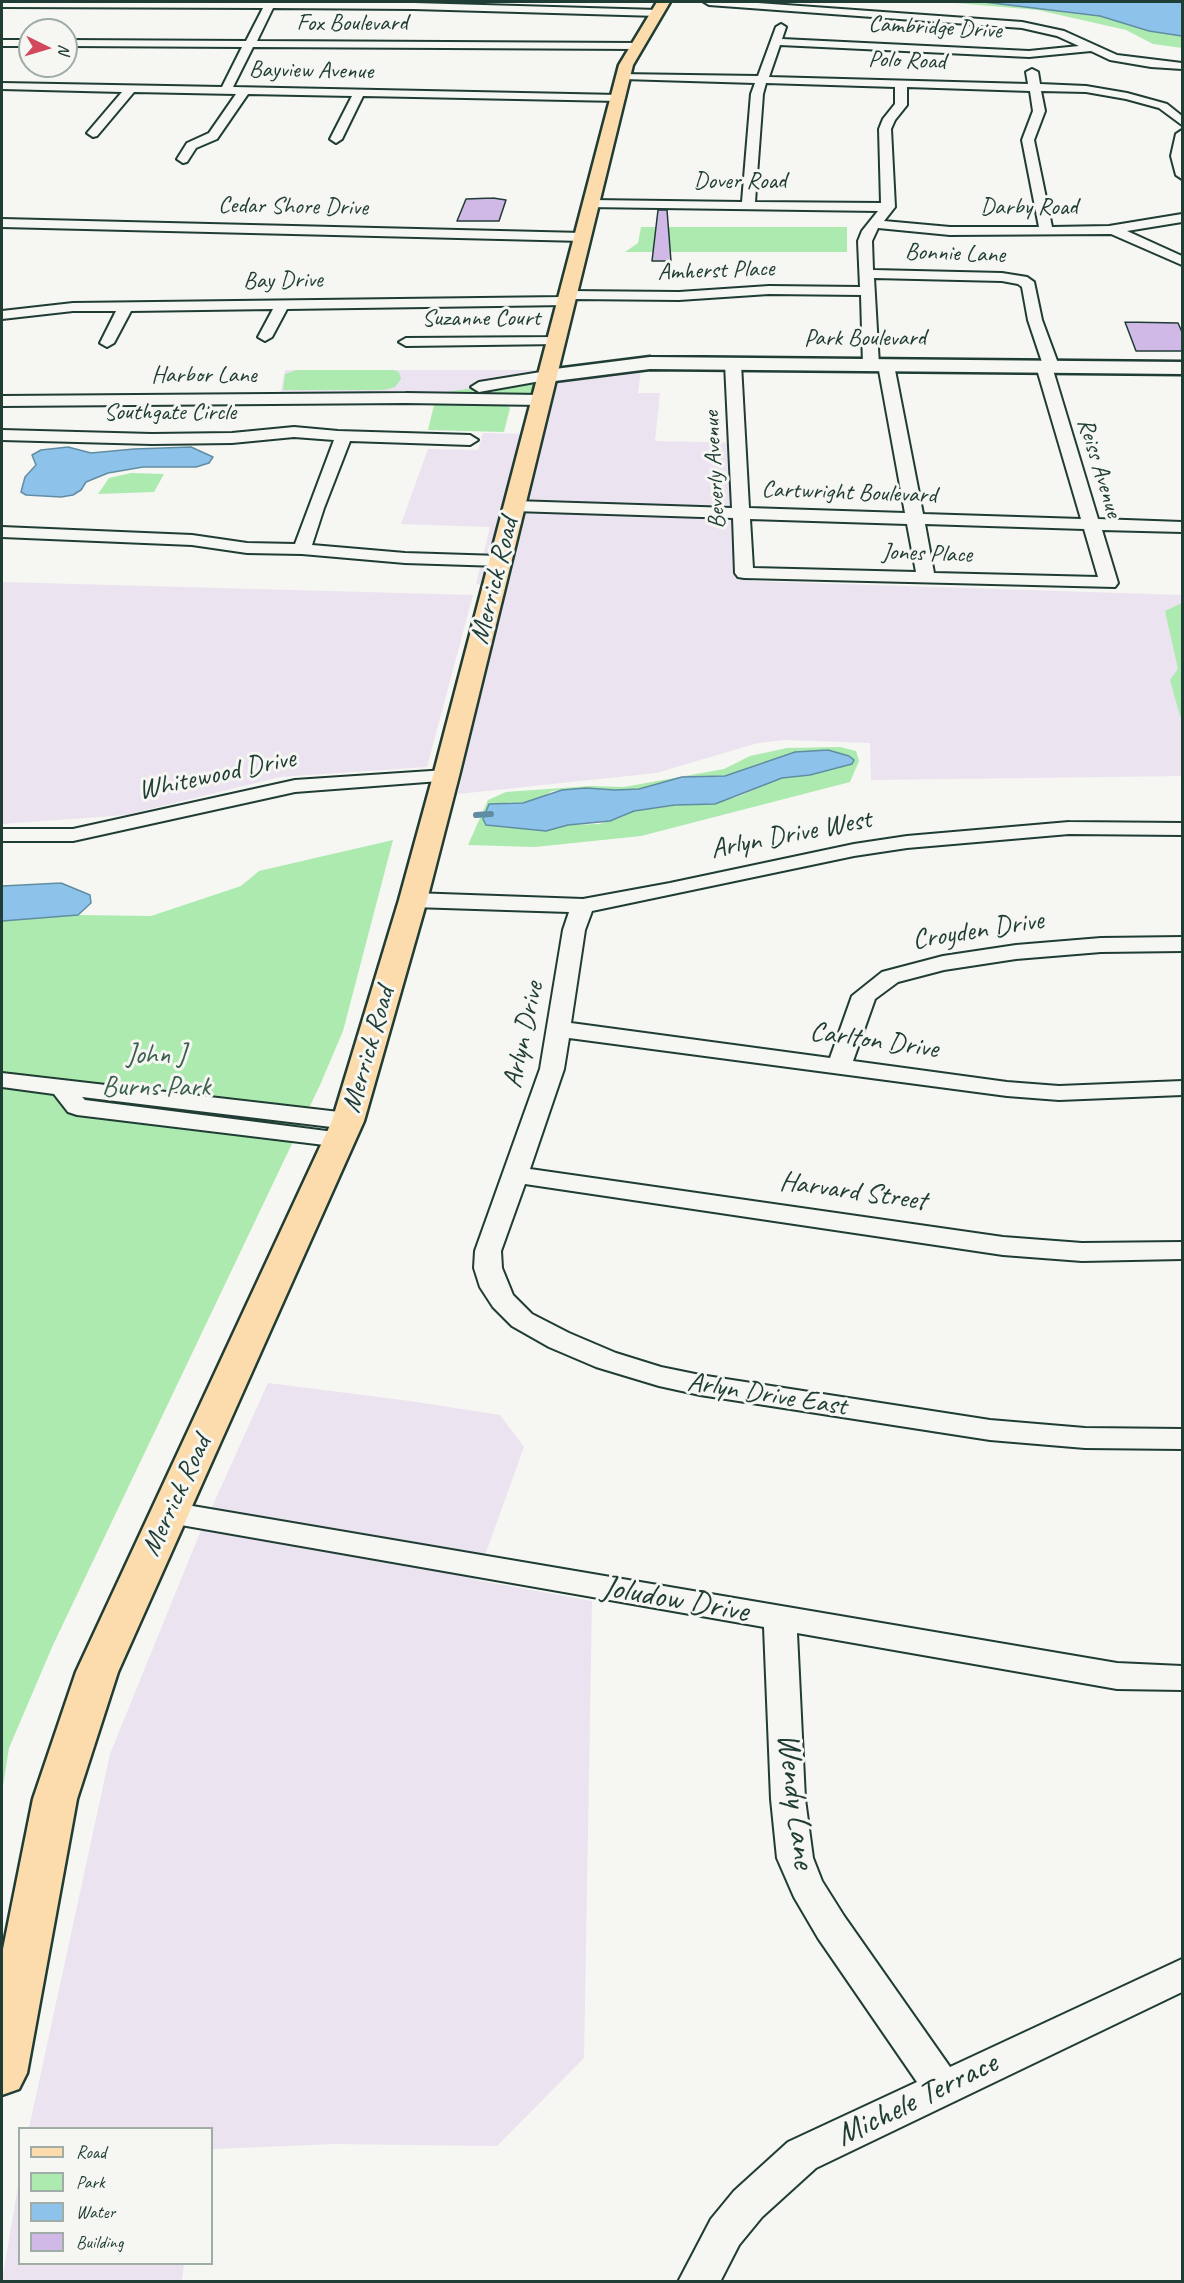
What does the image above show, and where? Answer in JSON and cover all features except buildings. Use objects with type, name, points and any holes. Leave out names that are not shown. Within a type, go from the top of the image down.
[{"type":"main road","name":"Merrick Road","points":[[3,2051],[55,1799],[97,1672],[344,1130],[413,900],[446,776],[626,65],[660,7]]},
{"type":"main road","name":"Park Boulevard","points":[[552,358],[650,363],[1182,368]]},
{"type":"street","points":[[709,2],[1022,25],[1060,33],[1123,60],[1182,66]]},
{"type":"street","points":[[226,90],[270,3]]},
{"type":"street","points":[[2,4],[270,3],[660,7]]},
{"type":"street","points":[[748,205],[757,94],[788,7]]},
{"type":"street","name":"Cambridge Drive","points":[[776,42],[1029,54],[1092,48]]},
{"type":"street","points":[[2,43],[18,43]]},
{"type":"street","name":"Fox Boulevard","points":[[78,43],[637,46]]},
{"type":"street","points":[[1029,54],[1039,111],[1028,140],[1046,231]]},
{"type":"street","name":"Polo Road","points":[[623,76],[1035,87],[1101,91],[1163,106],[1182,121]]},
{"type":"street","points":[[901,83],[901,105],[889,119],[885,129],[888,207],[865,241],[865,274],[878,365],[915,519],[926,578]]},
{"type":"street","name":"Bayview Avenue","points":[[4,91],[17,86],[619,98]]},
{"type":"street","points":[[93,134],[131,88]]},
{"type":"street","points":[[183,159],[190,146],[213,136],[244,91]]},
{"type":"street","points":[[336,139],[359,93]]},
{"type":"street","points":[[1163,106],[1180,104]]},
{"type":"street","points":[[1182,134],[1177,156],[1182,175]]},
{"type":"street","name":"Dover Road","points":[[591,204],[888,207]]},
{"type":"street","name":"Darby Road","points":[[875,224],[950,231],[1114,230],[1182,218]]},
{"type":"street","name":"Cedar Shore Drive","points":[[2,223],[583,237]]},
{"type":"street","points":[[7,237],[18,224]]},
{"type":"street","points":[[1114,230],[1182,261]]},
{"type":"street","name":"Bonnie Lane","points":[[865,274],[1002,277],[1022,280],[1029,285],[1047,366]]},
{"type":"street","name":"Amherst Place","points":[[567,298],[680,296],[769,290],[866,291]]},
{"type":"street","name":"Bay Drive","points":[[2,315],[73,307],[567,298]]},
{"type":"street","points":[[265,337],[283,303]]},
{"type":"street","points":[[107,343],[126,306]]},
{"type":"street","name":"Suzanne Court","points":[[406,342],[552,358]]},
{"type":"street","name":"Harbor Lane","points":[[406,398],[552,358]]},
{"type":"street","name":"Beverly Avenue","points":[[733,364],[744,573]]},
{"type":"street","name":"Reiss Avenue","points":[[1047,366],[1109,583]]},
{"type":"street","name":"Harbor Lane","points":[[2,401],[406,398],[541,400]]},
{"type":"street","points":[[182,439],[192,400]]},
{"type":"street","points":[[202,439],[212,400]]},
{"type":"street","name":"Southgate Circle","points":[[2,435],[202,439],[294,432],[338,436],[470,440]]},
{"type":"street","points":[[302,549],[315,508],[342,443],[342,439],[338,436]]},
{"type":"street","name":"Cartwright Boulevard","points":[[514,506],[1182,527]]},
{"type":"street","points":[[2,532],[192,540],[247,548],[302,549],[405,558],[500,561]]},
{"type":"street","name":"Jones Place","points":[[744,573],[1109,583]]},
{"type":"street","name":"Whitewood Drive","points":[[2,835],[73,835],[295,786],[446,776]]},
{"type":"street","name":"Arlyn Drive West","points":[[413,900],[583,906],[907,842],[966,835],[1069,828],[1182,829]]},
{"type":"street","name":"Arlyn Drive","points":[[516,1175],[552,1069],[574,930],[583,906]]},
{"type":"street","name":"Croyden Drive","points":[[839,1066],[864,996],[890,977],[943,963],[1016,952],[1101,945],[1182,944]]},
{"type":"street","name":"Carlton Drive","points":[[558,1029],[1006,1089],[1059,1093],[1182,1088]]},
{"type":"street","points":[[2,1080],[62,1087],[77,1107],[344,1130]]},
{"type":"street","name":"Harvard Street","points":[[516,1175],[1003,1246],[1082,1252],[1182,1251]]},
{"type":"street","name":"Arlyn Drive East","points":[[516,1175],[488,1251],[488,1268],[494,1287],[503,1301],[522,1320],[559,1340],[606,1360],[659,1376],[700,1385],[990,1430],[1085,1438],[1182,1439]]},
{"type":"street","name":"Joludow Drive","points":[[169,1512],[1117,1676],[1182,1678]]},
{"type":"street","name":"Wendy Lane","points":[[780,1618],[788,1799],[795,1858],[807,1887],[831,1927],[942,2087]]},
{"type":"street","name":"Michele Terrace","points":[[698,2282],[725,2232],[748,2204],[802,2156],[942,2087],[1182,1975]]},
{"type":"shaded area","points":[[285,370],[641,370],[638,393],[660,393],[655,441],[747,443],[751,581],[1182,595],[1182,776],[871,780],[870,743],[785,740],[758,743],[656,773],[458,794],[505,587],[476,584],[490,527],[401,524],[428,449],[478,450],[483,433],[530,434],[539,401],[279,400]]},
{"type":"shaded area","points":[[2,582],[473,595],[427,767],[280,777],[126,815],[2,824]]},
{"type":"shaded area","points":[[268,1383],[500,1415],[524,1447],[476,1580],[592,1601],[584,2058],[497,2146],[335,2144],[213,2149],[213,2127],[29,2127],[110,1754],[197,1540]]},
{"type":"shaded area","points":[[18,2186],[18,2265],[184,2265],[182,2281],[2,2281]]},
{"type":"green space","points":[[944,2],[1182,2],[1182,48],[1153,44],[1126,30],[1038,10]]},
{"type":"green space","points":[[641,227],[847,227],[847,252],[625,252],[638,243]]},
{"type":"green space","points":[[296,370],[394,370],[399,372],[401,379],[395,387],[384,390],[283,390],[285,374]]},
{"type":"green space","points":[[546,377],[540,399],[413,397]]},
{"type":"green space","points":[[490,404],[510,408],[504,432],[428,430],[434,405]]},
{"type":"green space","points":[[131,473],[164,474],[154,492],[98,494],[109,478]]},
{"type":"green space","points":[[1182,603],[1182,716],[1180,716],[1170,680],[1178,669],[1165,611]]},
{"type":"green space","points":[[840,747],[856,751],[859,761],[850,782],[641,836],[535,847],[468,845],[488,800],[506,792],[590,786],[624,787],[724,769],[750,756],[787,748]],"holes":[[[763,762],[852,764],[810,775],[782,778],[734,798],[634,811],[599,824],[568,825],[546,831],[493,826],[508,802],[523,803],[543,797],[552,791],[586,788],[639,789],[682,777],[725,776]]]},
{"type":"green space","name":"John J Burns Park","points":[[393,840],[343,1031],[320,1085],[53,1645],[9,1748],[2,1792],[2,921],[78,915],[151,916],[241,886],[259,871]]},
{"type":"water","points":[[984,2],[1182,2],[1182,36],[1149,31],[1100,16]]},
{"type":"water","points":[[68,447],[91,453],[191,447],[213,457],[209,463],[196,467],[143,467],[108,473],[86,482],[81,490],[73,495],[61,497],[26,495],[21,492],[25,477],[36,465],[32,455],[41,450]]},
{"type":"water","points":[[828,750],[849,756],[854,760],[852,764],[810,775],[782,778],[715,804],[675,805],[634,811],[610,821],[568,825],[546,831],[486,825],[483,819],[489,804],[523,803],[562,790],[639,789],[682,777],[725,776],[795,752]]},
{"type":"water","points":[[61,883],[90,895],[91,903],[78,915],[2,921],[2,886]]},
{"type":"waterway","points":[[476,815],[491,814]]}]
